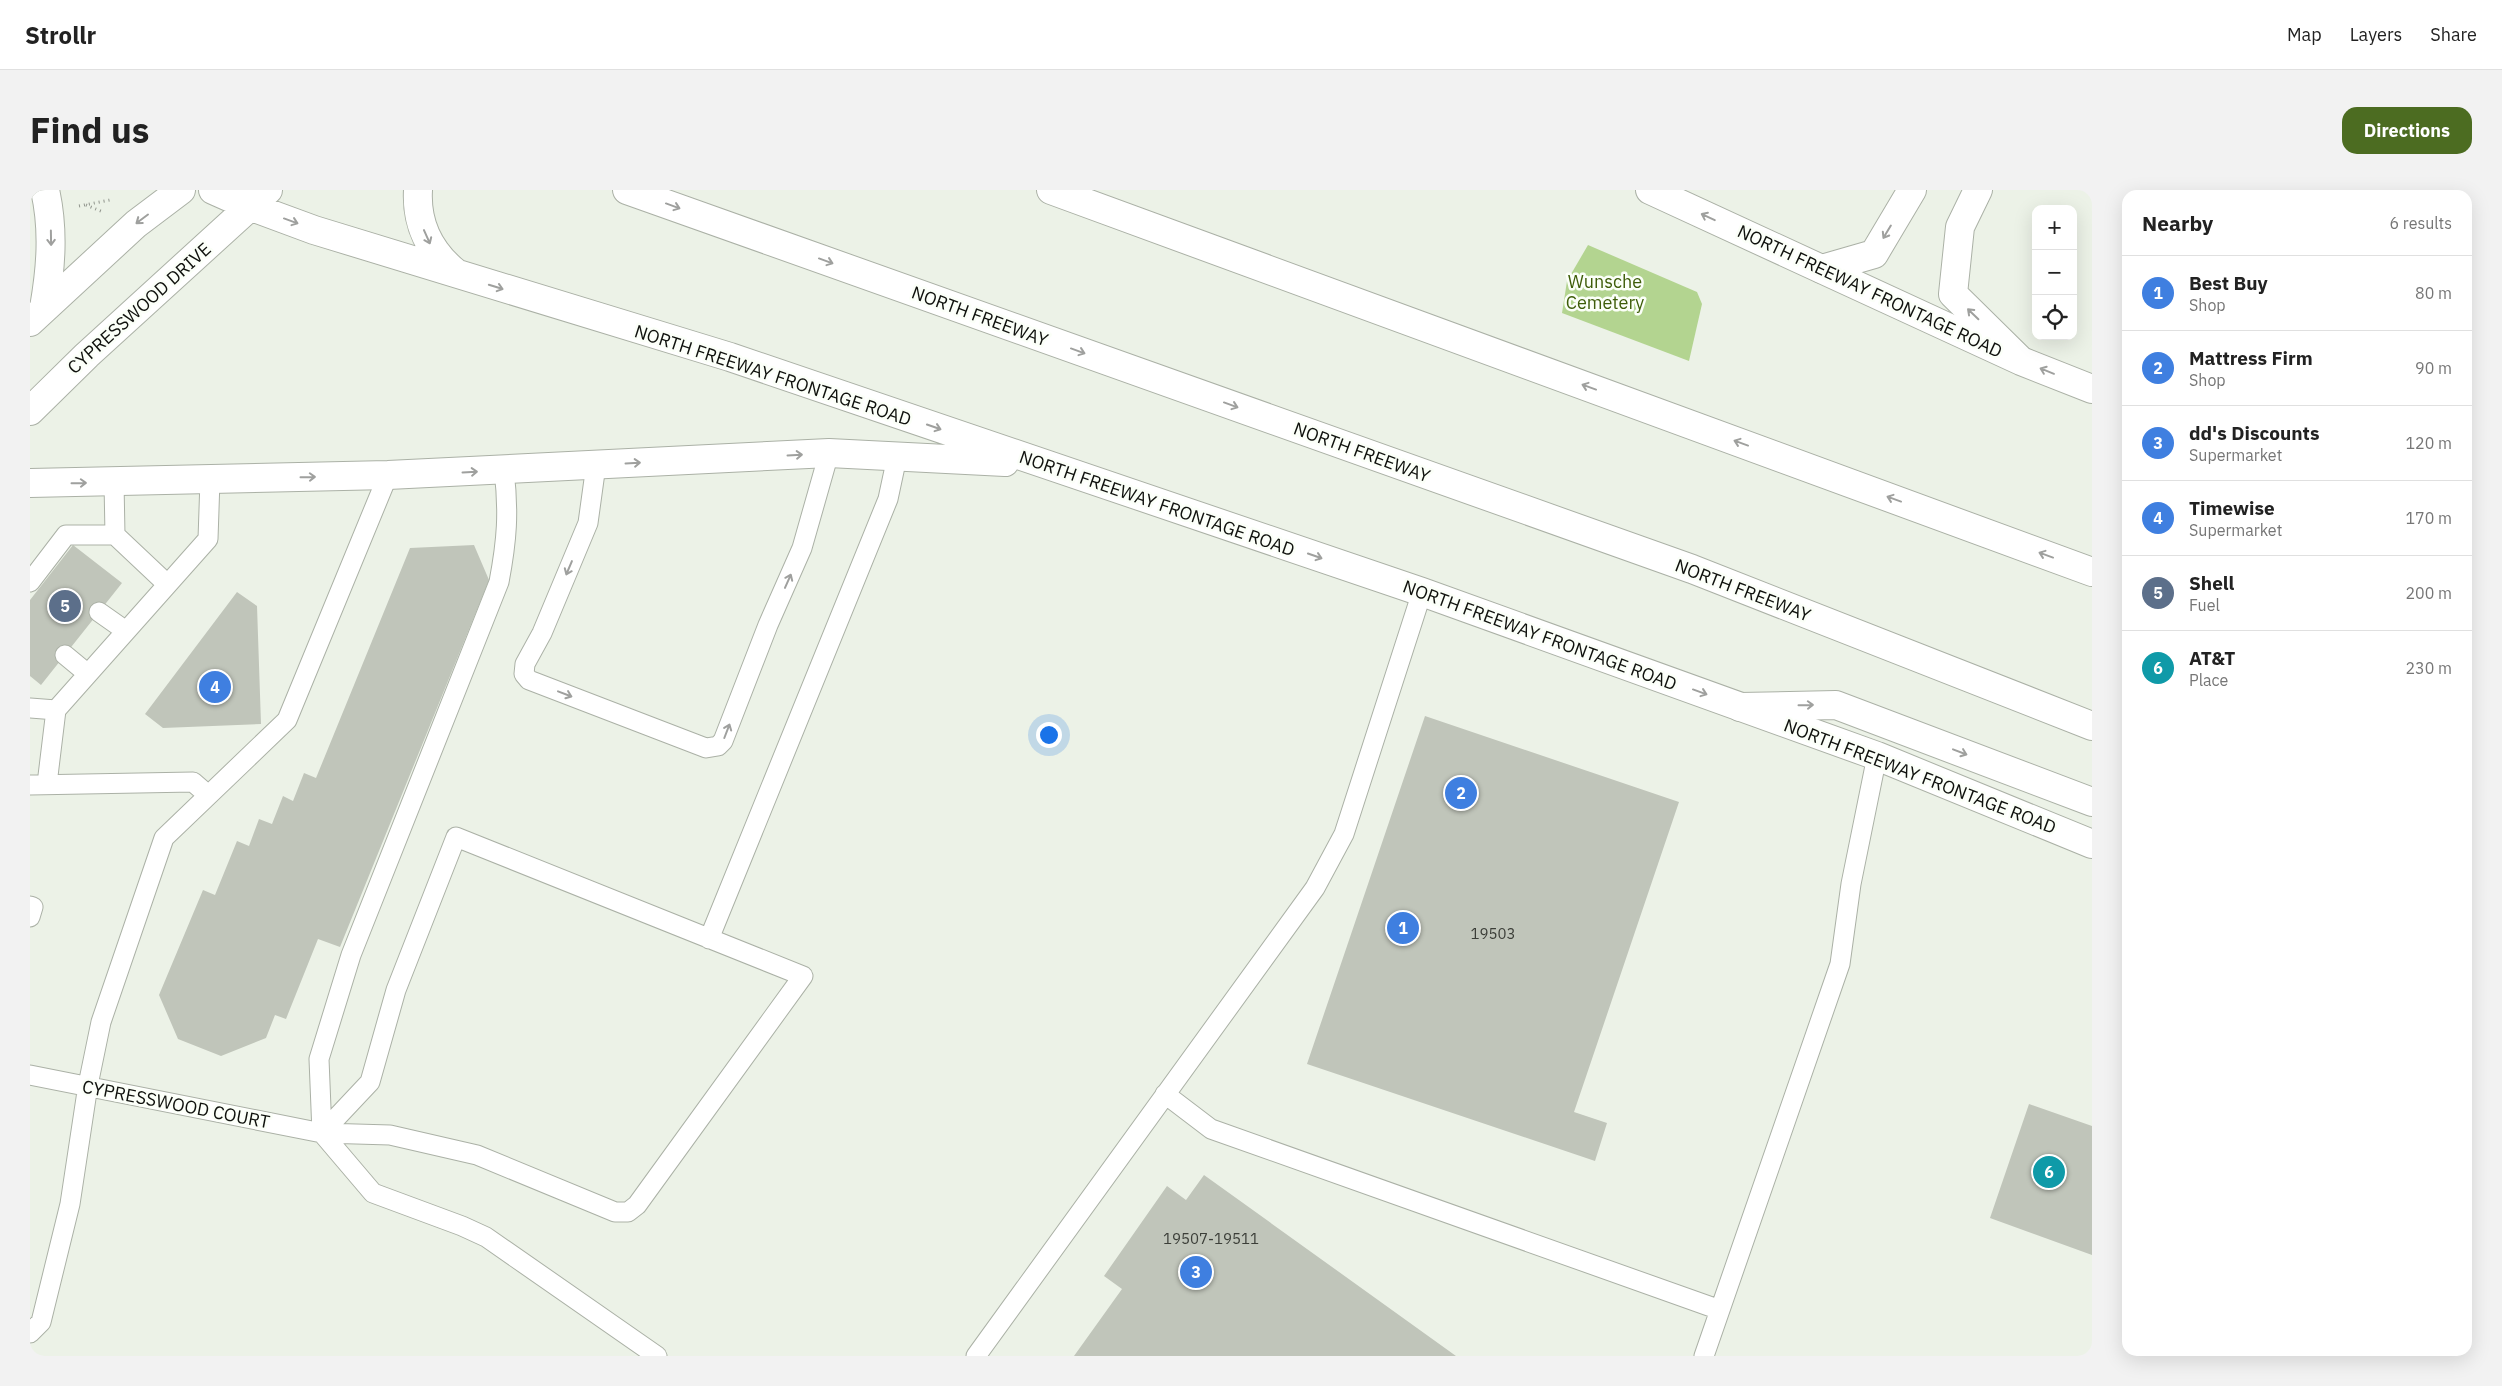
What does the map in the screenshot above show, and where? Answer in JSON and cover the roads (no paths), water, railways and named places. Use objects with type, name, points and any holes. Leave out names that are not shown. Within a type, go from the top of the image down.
[{"type":"main road","points":[[37,315],[50,270],[50,212],[45,190]]},
{"type":"main road","points":[[37,315],[136,224],[181,190]]},
{"type":"main road","name":"NORTH FREEWAY FRONTAGE ROAD","points":[[213,190],[258,198],[459,276],[730,357],[1037,463],[1422,592],[1877,756],[2092,844]]},
{"type":"main road","points":[[418,190],[417,204],[421,225],[430,244],[442,262],[459,276]]},
{"type":"main road","name":"NORTH FREEWAY","points":[[627,190],[1692,569],[2092,726]]},
{"type":"main road","points":[[1051,190],[2092,572]]},
{"type":"main road","name":"NORTH FREEWAY FRONTAGE ROAD","points":[[1650,190],[2021,360],[2092,389]]},
{"type":"main road","points":[[1822,269],[1874,254],[1912,190]]},
{"type":"main road","points":[[1978,190],[1960,227],[1953,294],[2021,360]]},
{"type":"main road","name":"CYPRESSWOOD DRIVE","points":[[30,410],[258,198]]},
{"type":"main road","points":[[30,483],[388,476],[829,453],[1037,463]]},
{"type":"main road","points":[[1740,707],[1836,705],[2092,802]]},
{"type":"lane","points":[[596,465],[588,523],[542,633],[525,664],[524,674],[528,680],[706,748],[718,746],[723,741],[768,625],[802,548],[829,453]]},
{"type":"lane","points":[[322,1133],[370,1082],[396,990],[456,837],[709,938],[888,499],[897,457]]},
{"type":"lane","points":[[504,470],[508,509],[507,539],[499,582],[351,955],[320,1059],[322,1133],[373,1193],[462,1226],[486,1237],[657,1356]]},
{"type":"lane","points":[[30,1333],[41,1322],[70,1204],[88,1085],[101,1022],[164,838],[287,720],[388,476]]},
{"type":"lane","points":[[208,795],[193,782],[39,784],[56,710],[208,539],[210,480]]},
{"type":"lane","points":[[114,482],[115,535]]},
{"type":"lane","points":[[39,576],[66,534],[115,535],[167,584]]},
{"type":"lane","points":[[976,1356],[1315,888],[1332,859],[1344,834],[1422,592]]},
{"type":"lane","points":[[99,612],[126,631]]},
{"type":"lane","points":[[65,656],[88,674]]},
{"type":"lane","points":[[30,708],[56,710]]},
{"type":"lane","points":[[1704,1356],[1840,964],[1851,884],[1877,756]]},
{"type":"lane","points":[[30,906],[33,906],[30,917]]},
{"type":"lane","name":"CYPRESSWOOD COURT","points":[[30,1075],[322,1133],[390,1135],[478,1155],[615,1212],[628,1212],[637,1205],[803,976],[709,938]]},
{"type":"lane","points":[[1165,1094],[1211,1129],[1720,1310]]},
{"type":"place","name":"Shell","points":[[65,606]]},
{"type":"place","name":"Timewise","points":[[215,687]]},
{"type":"place","name":"Mattress Firm","points":[[1461,793]]},
{"type":"place","name":"Best Buy","points":[[1403,928]]},
{"type":"place","name":"AT&T","points":[[2049,1172]]},
{"type":"place","name":"dd's Discounts","points":[[1196,1272]]},
{"type":"park label","name":"Wunsche Cemetery","points":[[1605,291]]}]
